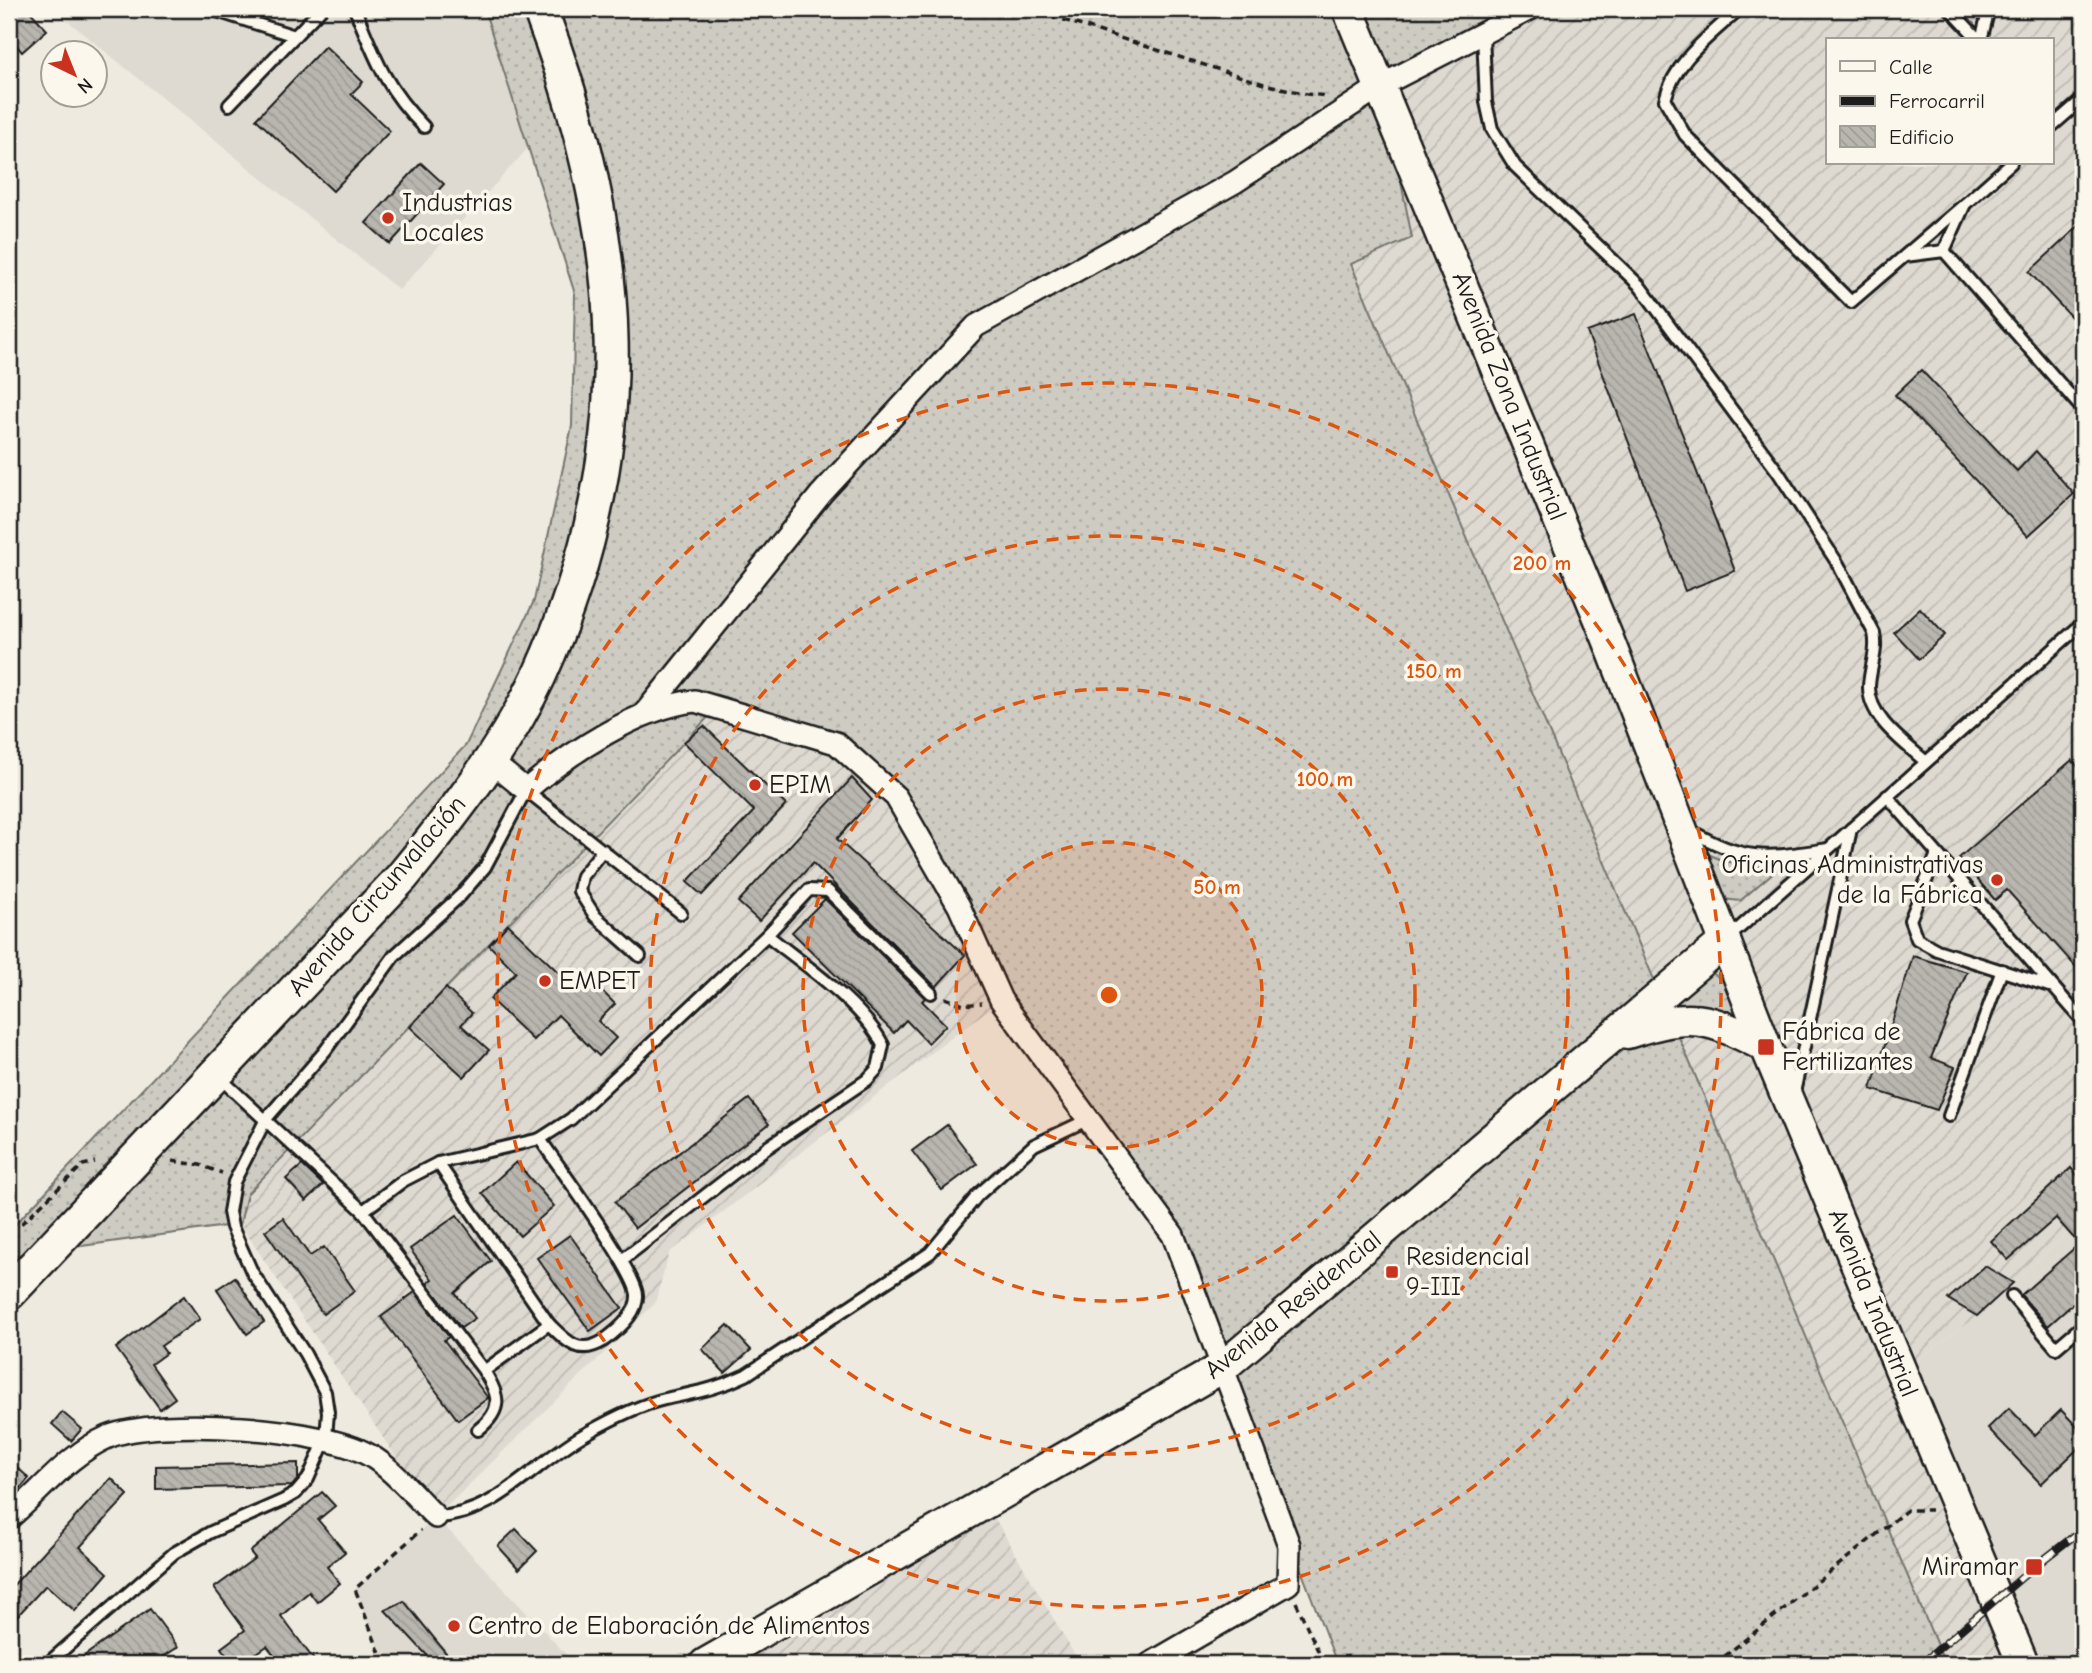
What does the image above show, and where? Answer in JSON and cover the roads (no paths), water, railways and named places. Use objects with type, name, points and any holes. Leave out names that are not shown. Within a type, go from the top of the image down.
[{"type":"highway","name":"Avenida Circunvalación","points":[[9,1293],[217,1076],[402,877],[447,823],[489,760],[538,677],[578,570],[600,482],[612,360],[610,287],[601,219],[575,110],[540,9]]},
{"type":"main road","name":"Avenida Zona Industrial","points":[[1348,9],[1382,85],[1608,639],[1676,822],[1725,941]]},
{"type":"main road","name":"Avenida Residencial","points":[[705,1664],[1223,1367],[1725,941]]},
{"type":"main road","name":"Avenida Industrial","points":[[1725,941],[1900,1373],[2023,1664]]},
{"type":"main road","points":[[1614,1037],[1671,1019],[1704,1019],[1766,1047]]},
{"type":"street","points":[[643,715],[821,494],[976,326],[1235,182],[1382,85],[1530,9]]},
{"type":"street","points":[[695,701],[688,679],[696,650]]},
{"type":"street","points":[[489,760],[526,790],[552,768],[643,715],[671,703],[695,701],[836,743],[896,797],[959,906],[1001,1000],[1173,1234],[1289,1545],[1287,1584],[1150,1664]]},
{"type":"street","points":[[9,1518],[79,1455],[121,1432],[221,1427],[326,1438],[373,1457],[436,1517]]},
{"type":"lane","points":[[210,9],[295,36]]},
{"type":"lane","points":[[229,106],[321,9]]},
{"type":"lane","points":[[355,9],[376,62],[398,101],[424,127]]},
{"type":"lane","points":[[1739,9],[1692,52],[1670,81],[1665,100],[1685,135],[1851,302],[2010,164]]},
{"type":"lane","points":[[1950,9],[1978,38]]},
{"type":"lane","points":[[1981,38],[1989,9]]},
{"type":"lane","points":[[1483,34],[1486,102],[1492,129],[1515,166],[1639,285],[1778,472],[1838,564],[1874,633],[1877,644],[1869,687],[1871,701],[1891,731],[1926,762]]},
{"type":"lane","points":[[2054,122],[2083,99]]},
{"type":"lane","points":[[1944,251],[1965,204]]},
{"type":"lane","points":[[1904,256],[1944,251]]},
{"type":"lane","points":[[1944,251],[2083,410]]},
{"type":"lane","points":[[1725,941],[2083,622]]},
{"type":"lane","points":[[47,1664],[174,1553],[211,1532],[296,1493],[308,1479],[326,1438],[328,1412],[318,1375],[252,1272],[232,1227],[229,1212],[234,1182],[266,1119],[325,1051],[394,956],[461,895],[485,866],[526,790],[681,913]]},
{"type":"lane","points":[[1887,796],[2083,1021]]},
{"type":"lane","points":[[1676,822],[1731,852],[1773,857],[1828,849]]},
{"type":"lane","points":[[1792,1102],[1851,829]]},
{"type":"lane","points":[[603,850],[582,876],[579,891],[595,916],[640,956]]},
{"type":"lane","points":[[1937,854],[1910,920],[1917,939],[1937,950],[2050,986]]},
{"type":"lane","points":[[363,1211],[403,1181],[438,1163],[540,1139],[571,1119],[767,935],[809,890],[828,891],[932,993]]},
{"type":"lane","points":[[622,1260],[765,1149],[855,1089],[878,1068],[883,1045],[876,1031],[830,987],[767,935]]},
{"type":"lane","points":[[1949,1116],[2002,970]]},
{"type":"lane","points":[[217,1076],[363,1211],[484,1371],[499,1401],[497,1411],[478,1430]]},
{"type":"lane","points":[[436,1517],[459,1516],[486,1505],[586,1433],[618,1418],[664,1400],[715,1390],[746,1375],[930,1253],[978,1195],[1034,1146],[1089,1119]]},
{"type":"lane","points":[[438,1163],[549,1324],[569,1344],[580,1348],[594,1346],[609,1337],[636,1306],[638,1294],[622,1260],[540,1139]]},
{"type":"lane","points":[[2012,1296],[2056,1348],[2083,1325]]},
{"type":"lane","points":[[484,1371],[549,1324]]},
{"type":"railway","points":[[1921,1664],[2034,1567],[2083,1529]]},
{"type":"place","name":"Industrias Locales","points":[[388,218]]},
{"type":"place","name":"EPIM","points":[[755,785]]},
{"type":"place","name":"Oficinas Administrativas de la Fábrica","points":[[1997,880]]},
{"type":"place","name":"EMPET","points":[[545,981]]},
{"type":"place","name":"Fábrica de Fertilizantes","points":[[1766,1047]]},
{"type":"place","name":"Residencial 9-III","points":[[1392,1272]]},
{"type":"place","name":"Miramar","points":[[2034,1567]]},
{"type":"place","name":"Centro de Elaboración de Alimentos","points":[[454,1626]]}]
